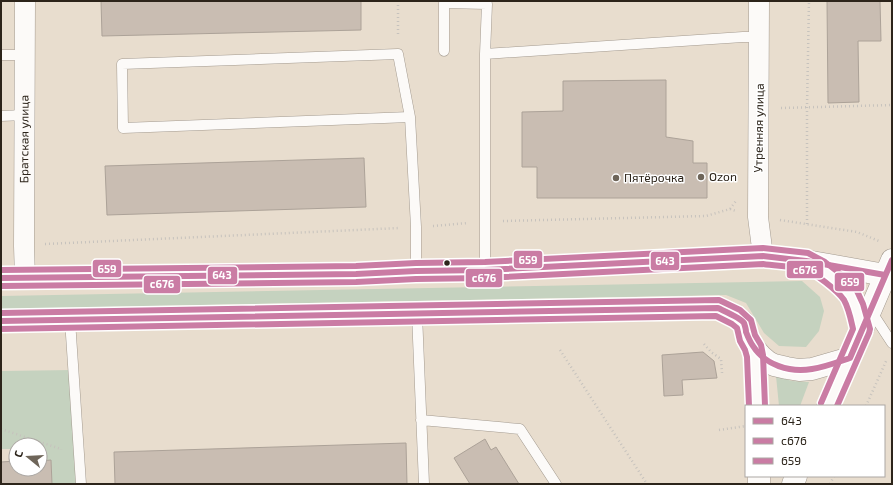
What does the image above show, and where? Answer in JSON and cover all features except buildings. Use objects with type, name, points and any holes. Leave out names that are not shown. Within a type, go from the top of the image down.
[{"type":"main road","points":[[1,278],[356,274],[485,270],[763,256],[806,261],[887,260],[866,320],[828,405]]},
{"type":"main road","points":[[806,261],[826,272],[841,285],[866,320]]},
{"type":"main road","points":[[1,321],[718,308],[744,323],[748,338],[753,347],[768,362],[774,365],[799,370],[812,369],[850,358]]},
{"type":"main road","points":[[753,347],[755,356],[757,405]]},
{"type":"street","name":"Братская улица","points":[[25,1],[25,278]]},
{"type":"street","name":"Утренняя улица","points":[[759,1],[758,217],[763,256]]},
{"type":"lane","points":[[444,51],[444,3],[487,4],[485,54],[485,270]]},
{"type":"lane","points":[[485,54],[760,37]]},
{"type":"lane","points":[[410,117],[124,128],[122,64],[398,54],[410,117],[416,227],[416,271]]},
{"type":"lane","points":[[1,55],[25,55]]},
{"type":"lane","points":[[1,116],[24,115]]},
{"type":"lane","points":[[418,314],[424,484]]},
{"type":"lane","points":[[70,320],[81,482]]},
{"type":"lane","points":[[866,320],[892,343]]},
{"type":"lane","points":[[421,420],[520,429],[556,484]]},
{"type":"path","points":[[398,1],[398,54]]},
{"type":"path","points":[[808,224],[807,107],[809,1]]},
{"type":"path","points":[[759,109],[892,105]]},
{"type":"path","points":[[24,246],[416,227],[485,222],[706,216],[730,209],[758,217],[857,232],[887,260]]},
{"type":"path","points":[[704,344],[721,359],[722,373]]},
{"type":"path","points":[[560,350],[647,484]]},
{"type":"path","points":[[866,405],[889,355]]},
{"type":"path","points":[[719,430],[745,426]]},
{"type":"path","points":[[1,429],[61,449],[81,482]]},
{"type":"green space","points":[[802,281],[820,297],[824,311],[819,331],[806,347],[779,346],[764,333],[746,303],[726,295],[1,309],[1,296]]},
{"type":"green space","points":[[73,370],[81,484],[52,484],[51,461],[48,461],[48,437],[8,437],[8,449],[1,449],[1,371]]},
{"type":"green space","points":[[776,376],[792,381],[809,382],[800,405],[779,405]]},
{"type":"transit line","name":"659","points":[[1,270],[356,266],[485,262],[763,248],[808,253],[825,262],[847,279],[857,291],[863,304],[870,329],[837,405]]},
{"type":"transit line","name":"643","points":[[1,278],[356,274],[485,270],[763,256],[806,261],[885,275]]},
{"type":"transit line","name":"643","points":[[1,321],[718,308],[744,323],[751,343],[758,353],[764,358],[779,366],[795,370],[804,370],[822,367],[850,358],[892,260]]},
{"type":"transit line","name":"с676","points":[[1,286],[356,282],[485,278],[763,264],[793,267],[813,273],[825,282],[841,296],[850,314],[853,329],[821,403]]},
{"type":"transit line","name":"659","points":[[1,313],[719,300],[740,310],[751,320],[755,335],[761,345],[763,355],[765,405]]},
{"type":"transit line","name":"с676","points":[[1,329],[716,316],[737,328],[740,341],[747,357],[749,405]]},
{"type":"place","name":"Ozon","points":[[701,177]]},
{"type":"place","name":"Пятёрочка","points":[[616,178]]}]
